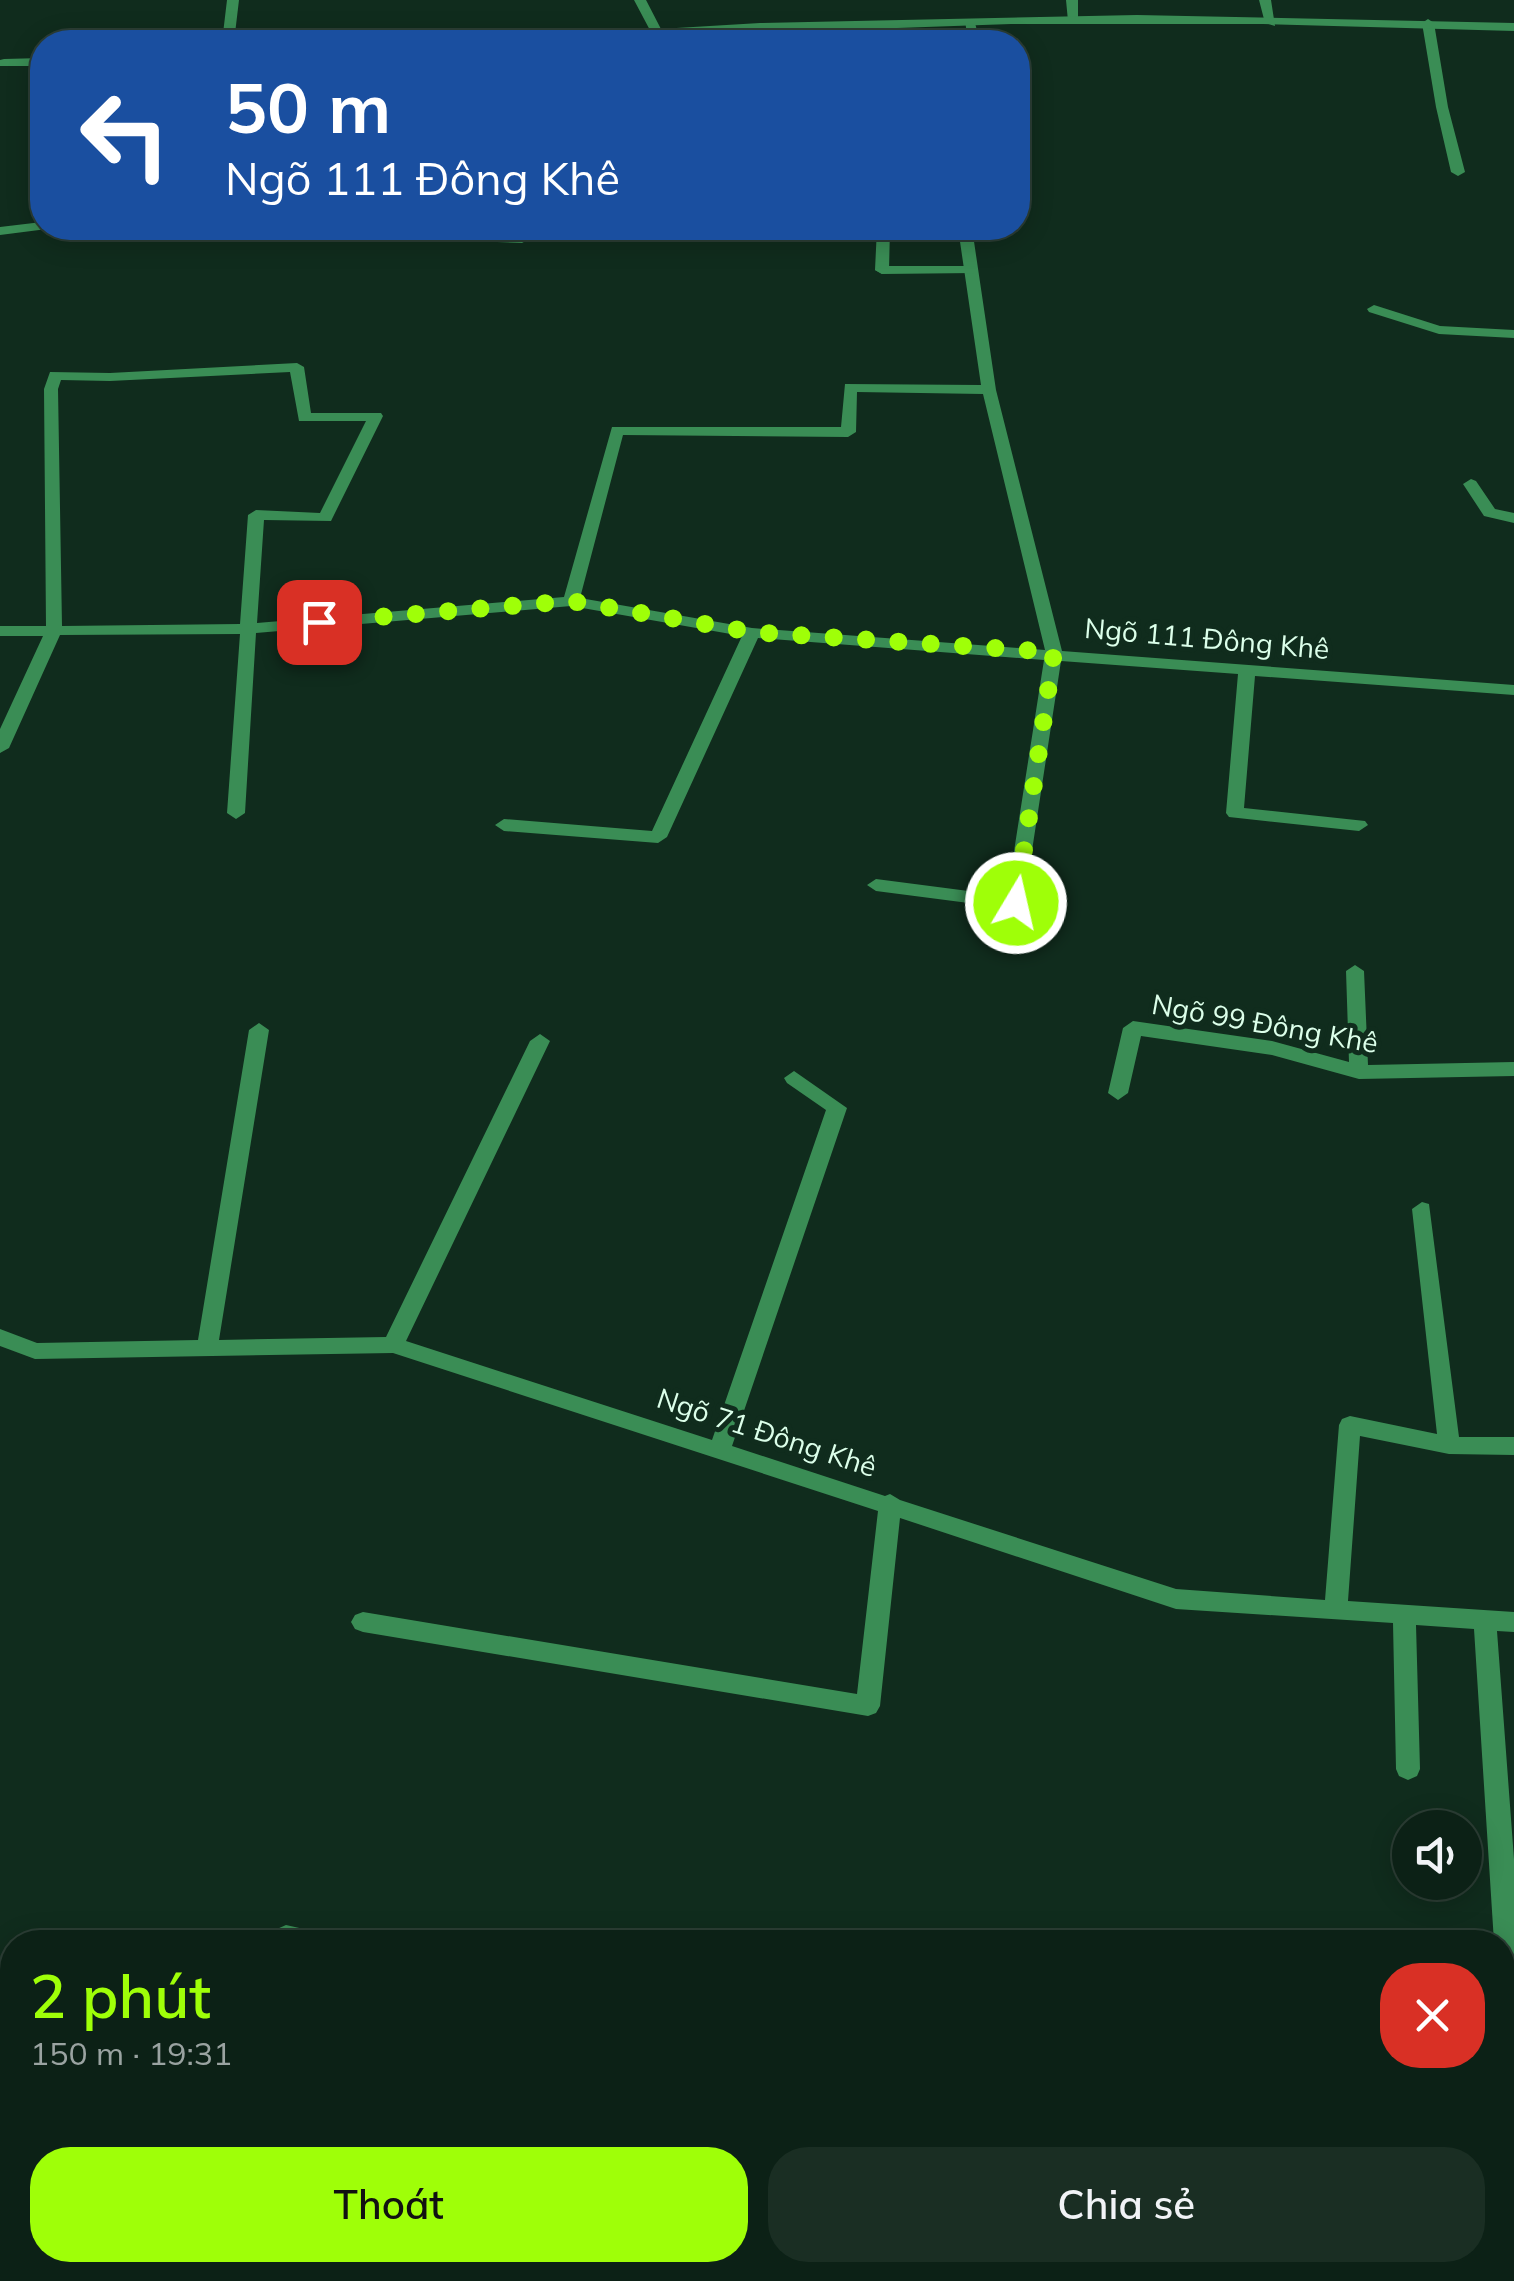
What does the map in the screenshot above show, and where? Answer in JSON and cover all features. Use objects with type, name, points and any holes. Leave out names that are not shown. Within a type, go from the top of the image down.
[{"type":"street","points":[[229,30],[233,0]]},
{"type":"street","points":[[640,0],[655,30]]},
{"type":"street","points":[[1072,0],[1074,21]]},
{"type":"street","points":[[1265,0],[1271,23]]},
{"type":"street","points":[[719,30],[1074,21],[1514,27]]},
{"type":"street","points":[[969,22],[971,30]]},
{"type":"street","points":[[1428,23],[1458,172]]},
{"type":"street","points":[[4,63],[30,62]]},
{"type":"street","points":[[0,231],[30,227]]},
{"type":"street","points":[[883,240],[882,270],[970,270]]},
{"type":"street","points":[[876,885],[1016,903],[1054,652],[989,390],[966,240]]},
{"type":"street","points":[[1374,309],[1440,330],[1514,334]]},
{"type":"street","points":[[0,748],[54,630],[54,375],[110,377],[298,367],[304,418],[376,416],[325,518],[256,515],[236,813]]},
{"type":"street","points":[[571,601],[618,430],[848,432],[850,387],[989,390]]},
{"type":"street","points":[[1471,484],[1490,513],[1514,518]]},
{"type":"street","name":"Ngõ 111 Đông Khê","points":[[0,631],[247,629],[571,601],[752,632],[1514,690]]},
{"type":"street","points":[[504,825],[658,838],[752,632]]},
{"type":"street","points":[[1247,669],[1235,813],[1359,824]]},
{"type":"street","points":[[1355,971],[1359,1072]]},
{"type":"street","name":"Ngõ 99 Đông Khê","points":[[1118,1092],[1133,1028],[1272,1048],[1359,1072],[1514,1069]]},
{"type":"street","points":[[207,1348],[259,1030]]},
{"type":"street","points":[[394,1345],[540,1041]]},
{"type":"street","points":[[720,1448],[837,1108],[794,1078]]},
{"type":"street","points":[[1422,1209],[1449,1444]]},
{"type":"street","name":"Ngõ 71 Đông Khê","points":[[0,1338],[35,1350],[394,1345],[1176,1598],[1514,1622]]},
{"type":"street","points":[[1336,1609],[1350,1425],[1449,1444],[1514,1446]]},
{"type":"street","points":[[363,1622],[868,1706],[890,1503]]},
{"type":"street","points":[[1404,1614],[1408,1769]]},
{"type":"street","points":[[1485,1620],[1506,1930]]},
{"type":"route","points":[[319,622],[571,601],[752,632],[1054,652],[1016,903]]}]
